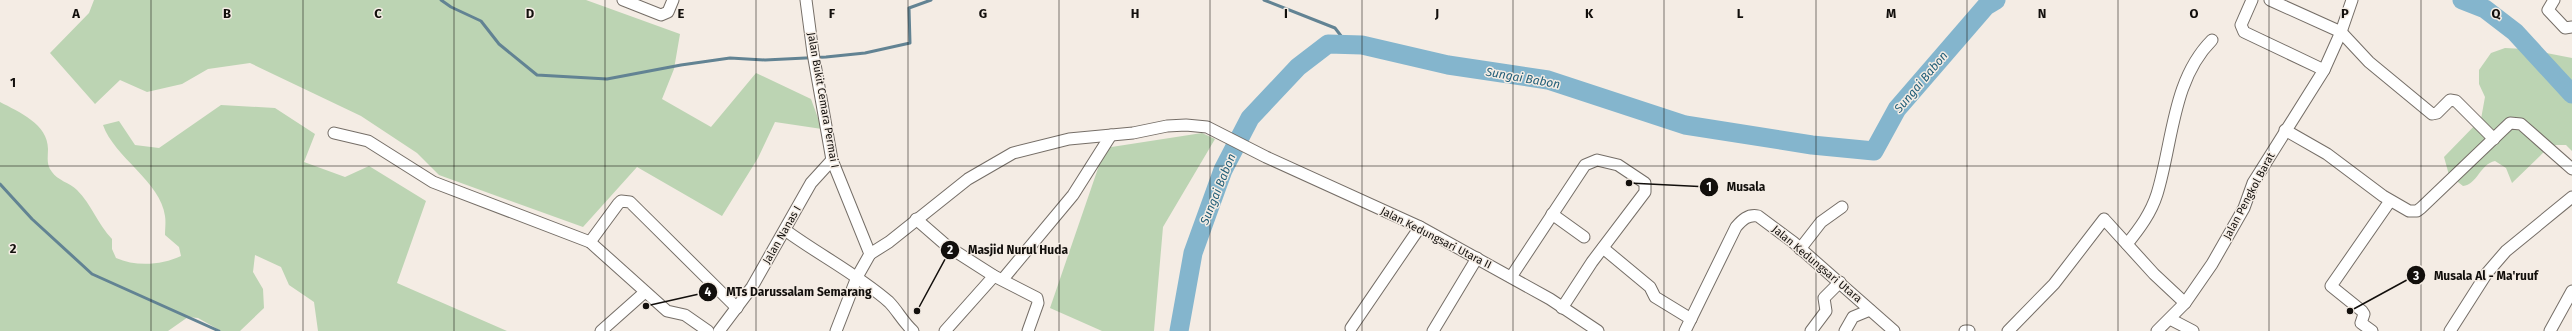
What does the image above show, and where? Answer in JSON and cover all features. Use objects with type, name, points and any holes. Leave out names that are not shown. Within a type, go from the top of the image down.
[{"type":"street","points":[[623,0],[661,15],[668,12],[673,0]]},
{"type":"street","name":"Jalan Bukit Cemara Permai I","points":[[806,0],[814,58],[832,160],[870,254]]},
{"type":"street","points":[[2252,0],[2241,25],[2244,32],[2324,70]]},
{"type":"street","points":[[2270,0],[2341,32],[2369,62],[2432,114],[2437,113],[2453,99],[2494,140]]},
{"type":"street","name":"Jalan Pengkol Barat","points":[[2157,331],[2185,303],[2212,264],[2244,208],[2253,183],[2324,70],[2341,32],[2352,0]]},
{"type":"street","points":[[2554,0],[2548,10],[2552,16],[2565,28],[2572,27]]},
{"type":"street","points":[[2127,244],[2143,224],[2157,194],[2185,80],[2198,54],[2212,40]]},
{"type":"street","points":[[2285,130],[2327,154],[2390,201],[2409,211],[2417,211],[2494,140],[2510,123],[2522,124],[2572,169]]},
{"type":"street","name":"Jalan Kedungsari Utara II","points":[[870,254],[889,242],[968,178],[1013,153],[1069,139],[1186,125],[1207,127],[1220,132],[1266,157],[1420,227],[1510,277],[1598,331]]},
{"type":"street","points":[[334,133],[368,141],[433,182],[590,242],[667,311],[685,315],[708,331]]},
{"type":"street","points":[[945,331],[998,277],[1073,195],[1111,135]]},
{"type":"street","name":"Jalan Nanas I","points":[[719,331],[752,287],[811,183],[832,160]]},
{"type":"street","points":[[1510,277],[1585,165],[1597,160],[1618,165],[1645,183],[1645,192],[1603,248],[1562,308]]},
{"type":"street","points":[[2450,331],[2488,273],[2506,251],[2572,197]]},
{"type":"street","points":[[590,242],[618,204],[621,201],[630,202],[737,308]]},
{"type":"street","points":[[2372,331],[2361,323],[2364,314],[2362,311],[2331,286],[2390,201]]},
{"type":"street","points":[[1800,249],[1821,222],[1842,207]]},
{"type":"street","points":[[1552,214],[1584,237]]},
{"type":"street","name":"Jalan Kedungsari Utara","points":[[1691,319],[1709,279],[1736,227],[1744,219],[1758,216],[1840,282],[1894,331]]},
{"type":"street","points":[[916,219],[947,246],[998,277],[1037,298],[1038,303],[1028,331]]},
{"type":"street","points":[[2008,331],[2054,284],[2102,220],[2106,220],[2154,274],[2185,303]]},
{"type":"street","points":[[1351,328],[1420,227]]},
{"type":"street","points":[[785,230],[857,277],[891,304],[901,320],[913,331]]},
{"type":"street","points":[[1603,248],[1650,287],[1654,297],[1691,319],[1685,331]]},
{"type":"street","points":[[836,331],[857,277],[870,254]]},
{"type":"street","points":[[1433,331],[1477,258]]},
{"type":"street","points":[[1811,331],[1826,311],[1824,298],[1840,282]]},
{"type":"street","points":[[2550,331],[2572,291]]},
{"type":"street","points":[[601,331],[645,292]]},
{"type":"street","points":[[1845,331],[1853,317],[1870,310]]},
{"type":"street","points":[[2170,319],[2193,331]]},
{"type":"green space","points":[[94,0],[586,0],[680,34],[674,69],[662,99],[711,127],[756,73],[811,99],[822,129],[775,122],[758,158],[722,216],[637,167],[583,227],[439,175],[417,153],[361,116],[250,63],[208,69],[182,84],[147,92],[120,80],[95,104],[50,53],[89,13]]},
{"type":"green space","points":[[2505,48],[2525,49],[2572,58],[2572,151],[2566,145],[2556,145],[2546,150],[2512,183],[2506,168],[2495,161],[2486,166],[2472,182],[2463,186],[2449,175],[2444,157],[2481,119],[2485,97],[2479,84],[2479,70],[2491,53]]},
{"type":"green space","points":[[0,102],[24,115],[38,126],[47,140],[50,169],[54,175],[77,190],[87,202],[102,227],[112,239],[112,249],[116,258],[140,264],[157,263],[181,256],[179,247],[165,235],[165,216],[162,204],[155,192],[117,148],[103,125],[119,121],[135,145],[159,148],[221,105],[275,108],[315,134],[304,162],[345,177],[369,166],[426,201],[397,283],[507,331],[318,331],[314,302],[289,285],[281,267],[255,255],[253,272],[263,289],[264,308],[240,331],[221,331],[198,318],[188,317],[168,331],[0,331]]},
{"type":"green space","points":[[1202,133],[1215,139],[1163,227],[1154,331],[1102,331],[1050,308],[1105,148]]},
{"type":"waterway","points":[[441,0],[451,7],[481,21],[499,44],[537,75],[607,79],[681,65],[730,58],[765,60],[826,57],[865,53],[910,43],[909,8],[931,0]]},
{"type":"waterway","points":[[1264,0],[1335,28],[1348,45]]},
{"type":"waterway","name":"Sungai Babon","points":[[1179,331],[1193,253],[1223,170],[1250,118],[1298,67],[1328,44],[1362,45],[1448,65],[1548,80],[1685,125],[1812,145],[1874,151],[1897,109],[1986,6],[1996,0]]},
{"type":"waterway","name":"Sungai Babon","points":[[2462,0],[2485,9],[2515,32],[2572,94]]},
{"type":"waterway","points":[[0,184],[32,219],[92,274],[219,331]]},
{"type":"place","name":"Musala","points":[[1629,183]]},
{"type":"place","name":"MTs Darussalam Semarang","points":[[646,306]]},
{"type":"place","name":"Masjid Nurul Huda","points":[[917,311]]},
{"type":"place","name":"Musala Al - Ma'ruuf","points":[[2350,311]]}]
